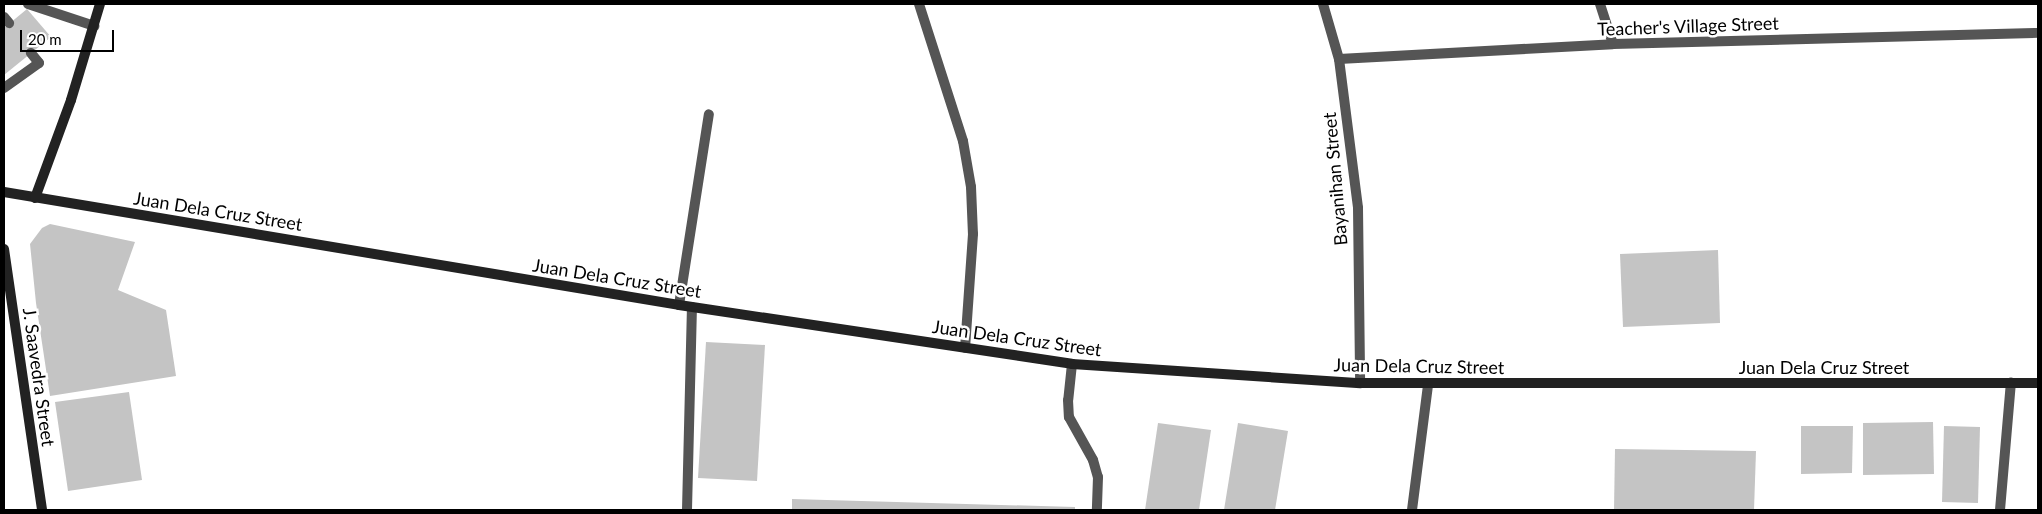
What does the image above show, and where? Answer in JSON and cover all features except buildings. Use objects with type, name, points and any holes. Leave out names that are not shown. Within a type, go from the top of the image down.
[{"type":"street","points":[[28,4],[94,26]]},
{"type":"street","points":[[35,198],[71,100],[100,4]]},
{"type":"street","points":[[919,4],[963,141],[971,187],[973,234],[965,348]]},
{"type":"street","name":"Bayanihan Street","points":[[1323,4],[1339,59],[1358,208],[1360,383]]},
{"type":"street","points":[[1600,4],[1613,44]]},
{"type":"street","name":"Teacher's Village Street","points":[[1339,59],[1613,44],[2038,33]]},
{"type":"street","points":[[4,88],[39,63],[31,53]]},
{"type":"street","points":[[679,305],[709,114]]},
{"type":"street","name":"Juan Dela Cruz Street","points":[[4,192],[679,305],[1072,364],[1360,383],[2038,383]]},
{"type":"street","name":"J. Saavedra Street","points":[[4,249],[42,510]]},
{"type":"street","points":[[687,510],[692,306]]},
{"type":"street","points":[[1072,364],[1068,400],[1069,418],[1093,460],[1098,478],[1097,510]]},
{"type":"street","points":[[2000,510],[2011,382]]},
{"type":"street","points":[[1412,510],[1428,384]]}]
